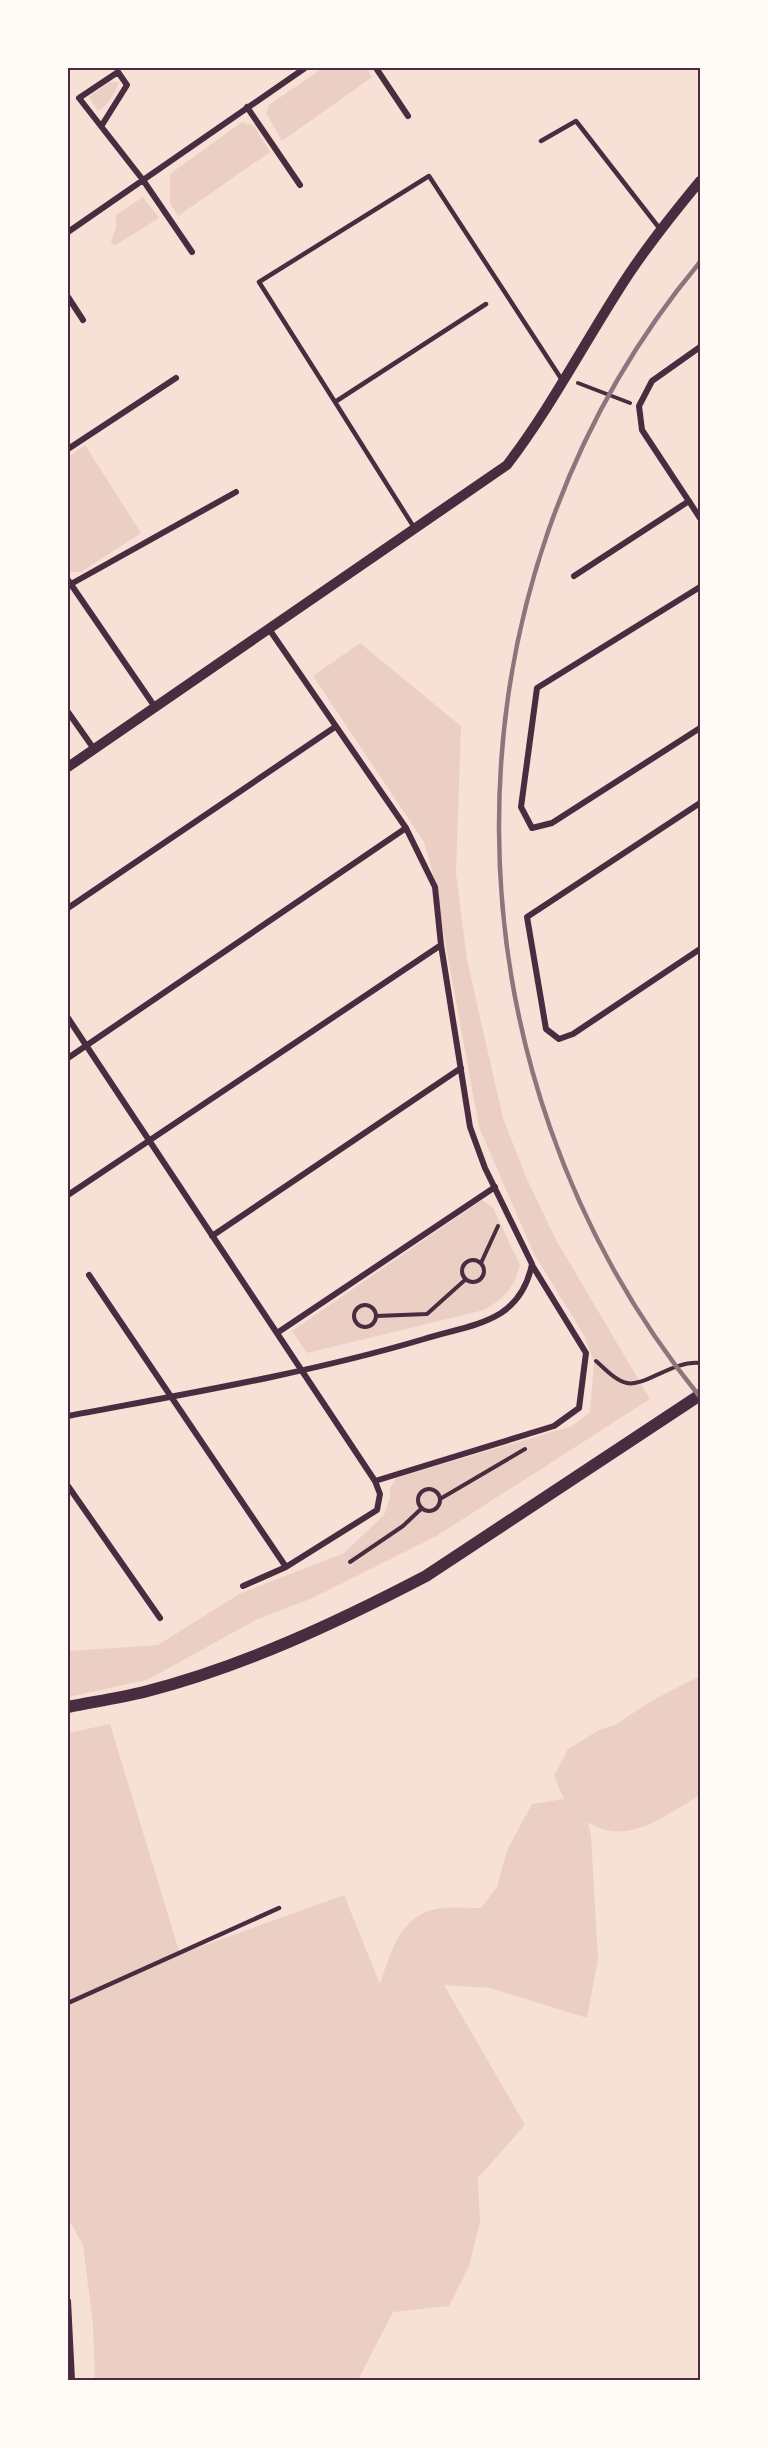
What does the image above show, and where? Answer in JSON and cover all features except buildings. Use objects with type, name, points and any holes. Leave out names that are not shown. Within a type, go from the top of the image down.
[{"type":"main road","points":[[68,1707],[143,1692],[190,1677],[283,1643],[379,1600],[426,1576],[695,1399]]},
{"type":"street","points":[[68,232],[305,68]]},
{"type":"street","points":[[376,68],[408,116]]},
{"type":"street","points":[[102,125],[127,85],[118,72],[80,98],[143,180],[192,252]]},
{"type":"street","points":[[247,107],[300,185]]},
{"type":"street","points":[[68,767],[507,465],[538,425],[618,290],[660,230],[700,181]]},
{"type":"street","points":[[68,297],[83,320]]},
{"type":"street","points":[[699,514],[642,430],[639,406],[652,381],[700,346]]},
{"type":"street","points":[[68,449],[176,378]]},
{"type":"street","points":[[155,707],[69,582],[236,492]]},
{"type":"street","points":[[574,576],[689,501]]},
{"type":"street","points":[[700,587],[537,688],[521,807],[532,828],[552,823],[700,728]]},
{"type":"street","points":[[269,629],[406,828],[435,887],[441,945],[470,1127],[485,1168],[532,1264],[586,1353],[579,1408],[566,1420],[554,1426],[375,1481]]},
{"type":"street","points":[[68,712],[94,749]]},
{"type":"street","points":[[68,908],[335,727]]},
{"type":"street","points":[[700,803],[527,917],[546,1029],[559,1039],[573,1034],[700,949]]},
{"type":"street","points":[[68,1058],[406,828]]},
{"type":"street","points":[[68,1195],[441,945]]},
{"type":"street","points":[[68,1018],[375,1481],[381,1494],[377,1510],[286,1568],[243,1586]]},
{"type":"street","points":[[212,1236],[461,1068]]},
{"type":"street","points":[[277,1333],[495,1187]]},
{"type":"street","points":[[68,1416],[171,1397],[379,1352],[489,1319],[517,1299],[524,1288],[532,1264]]},
{"type":"street","points":[[89,1275],[286,1568]]},
{"type":"street","points":[[68,1486],[160,1618]]},
{"type":"street","points":[[68,2301],[72,2380]]},
{"type":"lane","points":[[542,141],[576,121],[660,230]]},
{"type":"lane","points":[[415,529],[259,282],[429,176],[565,380]]},
{"type":"lane","points":[[335,402],[486,304]]},
{"type":"lane","points":[[68,2003],[279,1908]]},
{"type":"path","points":[[565,380],[639,406]]},
{"type":"path","points":[[481,1263],[498,1226]]},
{"type":"path","points":[[475,1260],[481,1263],[484,1270],[479,1280],[472,1282],[466,1279],[462,1273],[465,1263],[475,1260]]},
{"type":"path","points":[[376,1316],[427,1314],[466,1279]]},
{"type":"path","points":[[364,1305],[374,1309],[376,1316],[372,1325],[365,1327],[358,1325],[354,1315],[357,1308],[364,1305]]},
{"type":"path","points":[[427,1314],[429,1321]]},
{"type":"path","points":[[586,1353],[611,1375],[628,1384],[638,1383],[676,1365],[688,1362],[700,1364]]},
{"type":"path","points":[[440,1499],[435,1490],[424,1490],[418,1498],[422,1508],[429,1511],[435,1509],[440,1499],[527,1448]]},
{"type":"path","points":[[350,1562],[403,1526],[422,1508]]},
{"type":"shaded area","points":[[323,68],[367,68],[372,77],[282,141],[266,113],[269,105]]},
{"type":"shaded area","points":[[110,82],[119,82],[111,99],[98,111],[89,97]]},
{"type":"shaded area","points":[[242,122],[254,126],[270,152],[178,216],[170,203],[170,174]]},
{"type":"shaded area","points":[[143,197],[159,218],[114,246],[111,242],[116,227],[116,215]]},
{"type":"shaded area","points":[[85,445],[141,533],[81,572],[68,572],[68,457]]},
{"type":"shaded area","points":[[360,643],[461,726],[456,873],[467,960],[503,1118],[526,1177],[555,1238],[650,1399],[435,1537],[315,1597],[256,1620],[147,1680],[68,1697],[68,1651],[158,1645],[241,1593],[344,1553],[384,1515],[390,1498],[390,1488],[396,1478],[572,1426],[590,1412],[594,1363],[584,1335],[534,1254],[479,1127],[432,870],[424,842],[313,676]]},
{"type":"shaded area","points":[[482,1200],[493,1208],[520,1265],[515,1280],[503,1297],[484,1310],[307,1353],[292,1331]]},
{"type":"shaded area","points":[[700,1676],[700,1795],[660,1819],[631,1830],[617,1832],[602,1829],[588,1822],[591,1836],[598,1959],[587,2018],[490,1988],[444,1985],[525,2125],[478,2178],[480,2222],[469,2266],[449,2306],[393,2312],[358,2380],[95,2380],[93,2326],[83,2245],[68,2218],[68,1733],[110,1724],[180,1954],[344,1895],[380,1984],[395,1943],[415,1919],[430,1910],[452,1907],[481,1908],[497,1887],[507,1850],[532,1804],[564,1799],[554,1776],[568,1749],[599,1730],[615,1725],[651,1701]]},
{"type":"railway","points":[[700,262],[611,391],[548,531],[511,678],[499,829],[512,980],[550,1128],[613,1268],[700,1397]]}]
